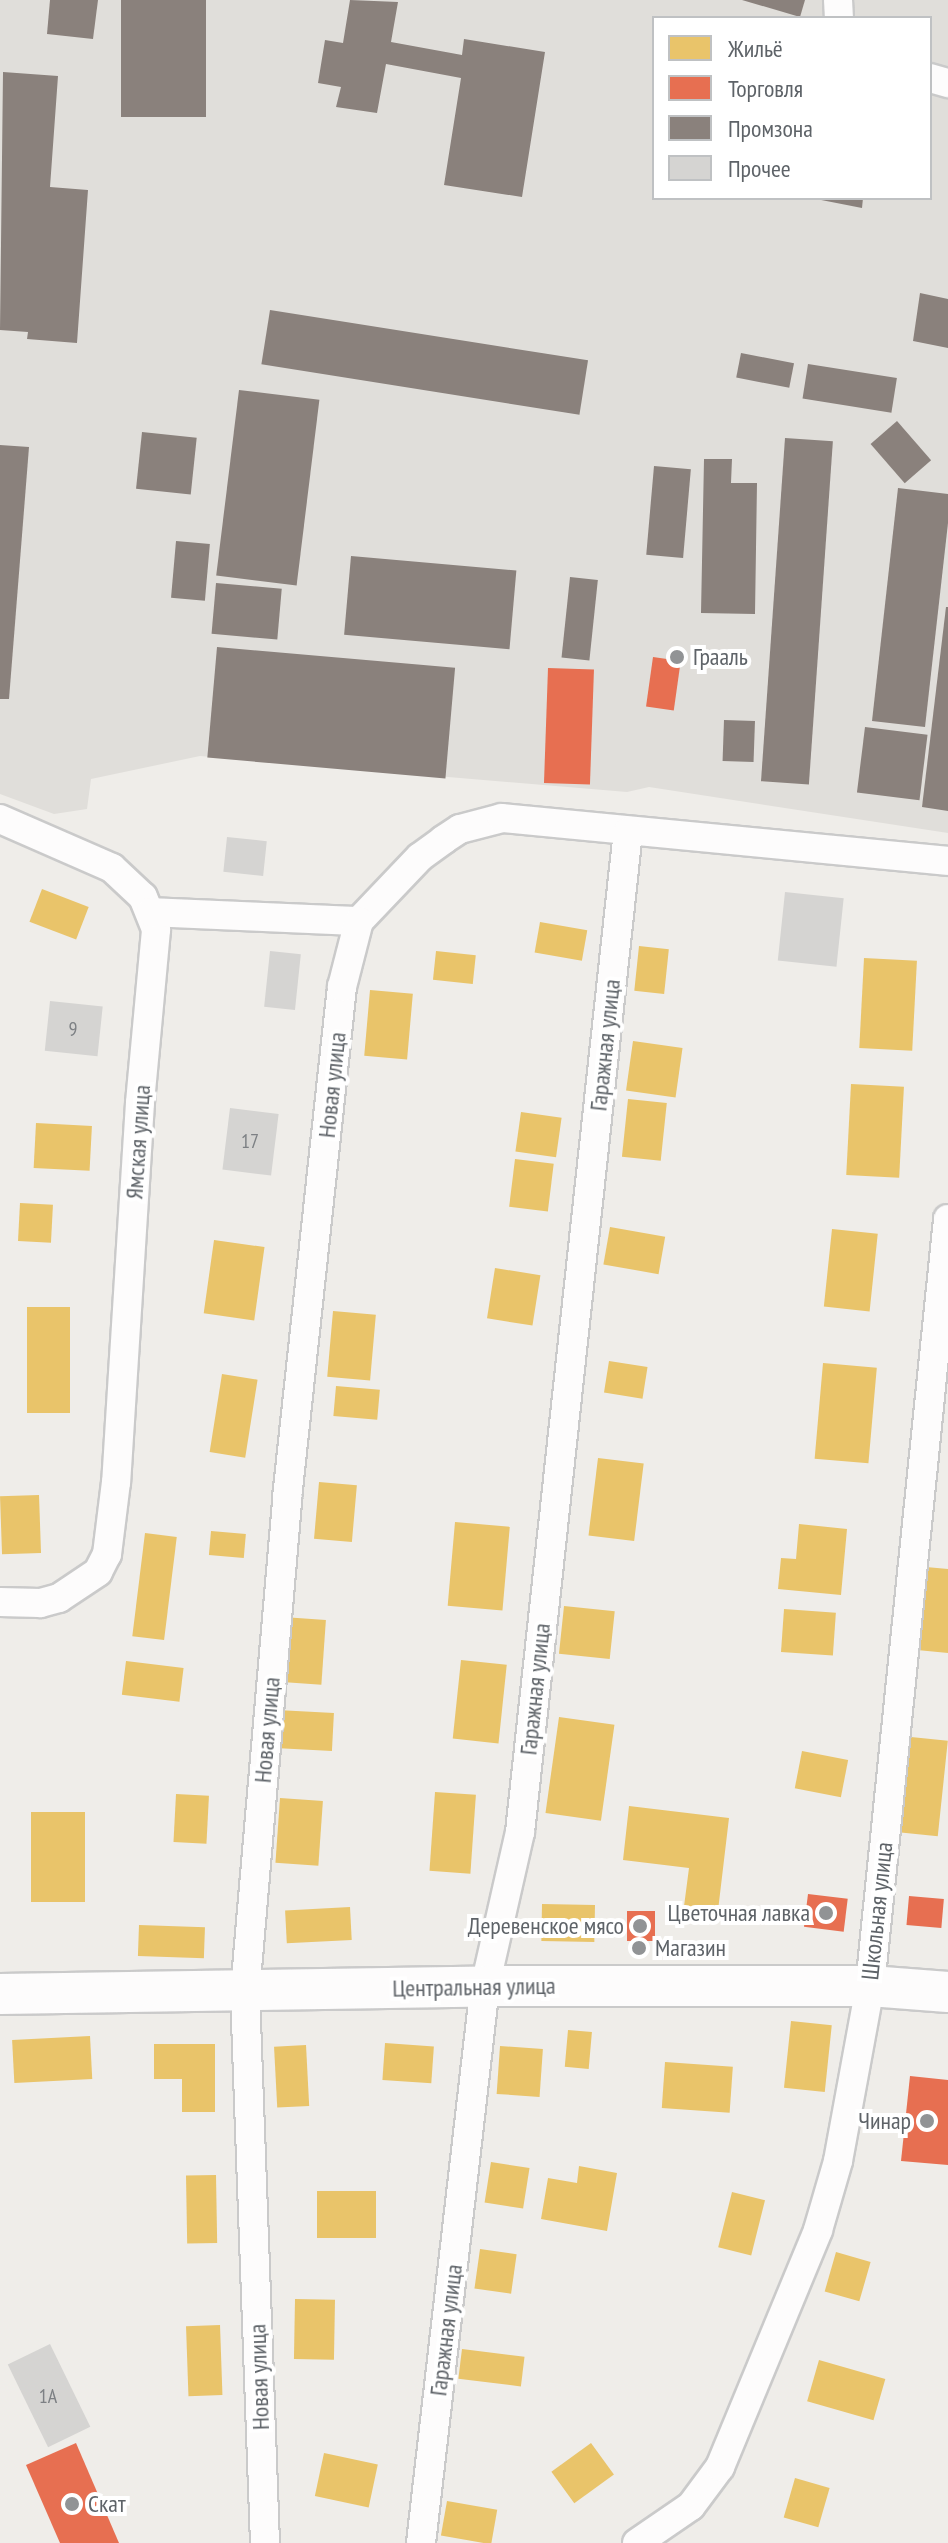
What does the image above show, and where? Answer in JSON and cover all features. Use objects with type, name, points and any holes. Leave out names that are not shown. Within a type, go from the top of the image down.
[{"type":"street","points":[[0,819],[112,868],[131,883],[151,912],[359,921],[420,857],[460,829],[502,818],[948,861]]},
{"type":"street","name":"Гаражная улица","points":[[421,2543],[485,1986],[520,1832],[628,832]]},
{"type":"street","name":"Ямская улица","points":[[0,1602],[40,1603],[59,1598],[98,1572],[107,1554],[116,1482],[140,1103],[156,930],[151,912]]},
{"type":"street","name":"Новая улица","points":[[265,2543],[245,1992],[290,1467],[342,987],[359,921]]},
{"type":"street","name":"Школьная улица","points":[[637,2543],[691,2506],[720,2467],[818,2230],[838,2161],[870,1986],[948,1219]]},
{"type":"street","name":"Центральная улица","points":[[0,1994],[485,1986],[870,1986],[948,1992]]},
{"type":"shaded area","points":[[0,0],[948,0],[948,833],[649,787],[627,792],[200,756],[91,779],[87,809],[54,814],[0,794]]},
{"type":"building: Жильё","points":[[42,889],[89,907],[76,940],[29,922]]},
{"type":"building: Жильё","points":[[540,922],[587,930],[582,961],[535,953]]},
{"type":"building: Жильё","points":[[639,946],[669,949],[664,994],[634,991]]},
{"type":"building: Жильё","points":[[436,951],[476,955],[473,984],[433,980]]},
{"type":"building: Жильё","points":[[864,958],[917,961],[912,1051],[859,1048]]},
{"type":"building: Жильё","points":[[370,990],[413,994],[407,1059],[364,1056]]},
{"type":"building: Жильё","points":[[633,1041],[683,1048],[676,1097],[626,1091]]},
{"type":"building: Жильё","points":[[851,1084],[904,1087],[899,1178],[846,1175]]},
{"type":"building: Жильё","points":[[628,1099],[667,1103],[661,1161],[622,1157]]},
{"type":"building: Жильё","points":[[521,1112],[562,1118],[556,1157],[515,1152]]},
{"type":"building: Жильё","points":[[36,1123],[92,1126],[90,1171],[34,1168]]},
{"type":"building: Жильё","points":[[515,1159],[554,1164],[548,1211],[509,1207]]},
{"type":"building: Жильё","points":[[20,1203],[53,1205],[51,1243],[18,1241]]},
{"type":"building: Жильё","points":[[610,1227],[665,1237],[659,1274],[603,1264]]},
{"type":"building: Жильё","points":[[832,1229],[878,1234],[870,1311],[824,1307]]},
{"type":"building: Жильё","points":[[214,1240],[265,1247],[254,1320],[204,1313]]},
{"type":"building: Жильё","points":[[495,1268],[540,1275],[532,1326],[487,1318]]},
{"type":"building: Жильё","points":[[27,1307],[70,1307],[70,1413],[27,1413]]},
{"type":"building: Жильё","points":[[333,1311],[376,1315],[370,1380],[327,1377]]},
{"type":"building: Жильё","points":[[609,1361],[648,1367],[643,1399],[604,1393]]},
{"type":"building: Жильё","points":[[823,1363],[877,1368],[868,1463],[815,1459]]},
{"type":"building: Жильё","points":[[222,1374],[258,1380],[245,1458],[210,1452]]},
{"type":"building: Жильё","points":[[336,1386],[380,1390],[377,1420],[333,1416]]},
{"type":"building: Жильё","points":[[598,1458],[644,1464],[634,1541],[588,1535]]},
{"type":"building: Жильё","points":[[319,1482],[357,1485],[352,1542],[314,1539]]},
{"type":"building: Жильё","points":[[39,1495],[41,1553],[2,1554],[0,1496]]},
{"type":"building: Жильё","points":[[455,1522],[510,1527],[502,1610],[448,1606]]},
{"type":"building: Жильё","points":[[799,1524],[847,1529],[841,1595],[778,1589],[781,1558],[796,1559]]},
{"type":"building: Жильё","points":[[211,1531],[246,1534],[244,1558],[209,1555]]},
{"type":"building: Жильё","points":[[145,1533],[177,1537],[164,1640],[132,1636]]},
{"type":"building: Жильё","points":[[926,1567],[948,1569],[948,1653],[917,1650]]},
{"type":"building: Жильё","points":[[564,1606],[615,1611],[610,1659],[559,1654]]},
{"type":"building: Жильё","points":[[784,1609],[836,1613],[833,1656],[781,1652]]},
{"type":"building: Жильё","points":[[283,1617],[326,1620],[321,1685],[278,1682]]},
{"type":"building: Жильё","points":[[461,1660],[507,1665],[498,1743],[453,1739]]},
{"type":"building: Жильё","points":[[126,1661],[184,1668],[179,1702],[122,1695]]},
{"type":"building: Жильё","points":[[277,1710],[334,1713],[332,1751],[275,1748]]},
{"type":"building: Жильё","points":[[559,1717],[614,1725],[601,1821],[546,1813]]},
{"type":"building: Жильё","points":[[911,1737],[948,1741],[938,1836],[901,1832]]},
{"type":"building: Жильё","points":[[802,1751],[848,1760],[841,1797],[795,1788]]},
{"type":"building: Жильё","points":[[435,1792],[476,1795],[470,1874],[429,1871]]},
{"type":"building: Жильё","points":[[176,1794],[209,1796],[206,1844],[173,1842]]},
{"type":"building: Жильё","points":[[280,1798],[323,1801],[318,1866],[275,1863]]},
{"type":"building: Жильё","points":[[629,1806],[729,1818],[717,1919],[683,1914],[689,1868],[623,1860]]},
{"type":"building: Жильё","points":[[31,1812],[85,1812],[85,1902],[31,1902]]},
{"type":"building: Жильё","points":[[542,1904],[595,1905],[594,1942],[541,1941]]},
{"type":"building: Жильё","points":[[350,1907],[352,1940],[287,1943],[285,1910]]},
{"type":"building: Жильё","points":[[139,1925],[205,1927],[204,1958],[138,1956]]},
{"type":"building: Жильё","points":[[791,2021],[832,2025],[825,2092],[784,2088]]},
{"type":"building: Жильё","points":[[568,2030],[592,2032],[589,2069],[565,2067]]},
{"type":"building: Жильё","points":[[90,2036],[92,2079],[14,2083],[12,2040]]},
{"type":"building: Жильё","points":[[385,2043],[434,2046],[431,2083],[382,2080]]},
{"type":"building: Жильё","points":[[154,2044],[215,2044],[215,2112],[182,2112],[182,2079],[154,2079]]},
{"type":"building: Жильё","points":[[306,2045],[309,2106],[277,2108],[274,2047]]},
{"type":"building: Жильё","points":[[500,2046],[543,2049],[540,2097],[497,2094]]},
{"type":"building: Жильё","points":[[665,2062],[733,2067],[730,2113],[662,2108]]},
{"type":"building: Жильё","points":[[491,2162],[530,2168],[523,2209],[485,2202]]},
{"type":"building: Жильё","points":[[579,2166],[617,2173],[607,2231],[541,2219],[548,2178],[577,2183]]},
{"type":"building: Жильё","points":[[216,2175],[217,2243],[187,2244],[186,2176]]},
{"type":"building: Жильё","points":[[317,2191],[376,2191],[376,2238],[317,2238]]},
{"type":"building: Жильё","points":[[732,2192],[765,2200],[751,2256],[718,2247]]},
{"type":"building: Жильё","points":[[480,2249],[517,2254],[511,2294],[474,2289]]},
{"type":"building: Жильё","points":[[836,2252],[871,2262],[859,2301],[825,2291]]},
{"type":"building: Жильё","points":[[295,2299],[335,2300],[334,2360],[294,2359]]},
{"type":"building: Жильё","points":[[220,2325],[222,2395],[188,2396],[186,2326]]},
{"type":"building: Жильё","points":[[462,2349],[525,2357],[521,2386],[458,2379]]},
{"type":"building: Жильё","points":[[819,2360],[885,2379],[873,2420],[807,2401]]},
{"type":"building: Жильё","points":[[591,2443],[614,2475],[574,2503],[551,2472]]},
{"type":"building: Жильё","points":[[324,2453],[378,2464],[369,2507],[315,2496]]},
{"type":"building: Жильё","points":[[795,2478],[830,2488],[818,2527],[784,2517]]},
{"type":"building: Жильё","points":[[447,2501],[497,2510],[491,2543],[441,2535]]},
{"type":"building: Торговля","points":[[653,657],[681,661],[674,710],[646,707]]},
{"type":"building: Торговля","points":[[548,668],[594,670],[590,785],[544,783]]},
{"type":"building: Торговля","name":"Цветочная лавка","points":[[808,1894],[848,1899],[844,1932],[804,1927]]},
{"type":"building: Торговля","points":[[909,1896],[944,1899],[941,1928],[906,1925]]},
{"type":"building: Торговля","name":"Деревенское мясо","points":[[627,1911],[655,1911],[655,1941],[627,1941]]},
{"type":"building: Торговля","name":"Чинар","points":[[910,2076],[948,2080],[948,2165],[901,2161]]},
{"type":"building: Торговля","name":"Скат","points":[[76,2443],[119,2543],[60,2543],[26,2465]]},
{"type":"building: Промзона","points":[[50,0],[98,0],[93,39],[47,34]]},
{"type":"building: Промзона","points":[[121,0],[206,0],[206,117],[121,117]]},
{"type":"building: Промзона","points":[[350,0],[398,2],[391,42],[462,55],[464,39],[545,52],[522,197],[444,185],[461,78],[386,64],[377,113],[336,107],[341,87],[318,83],[325,40],[343,43]]},
{"type":"building: Промзона","points":[[742,0],[805,0],[800,16]]},
{"type":"building: Промзона","points":[[3,72],[58,76],[50,187],[88,190],[77,343],[27,339],[28,332],[0,330]]},
{"type":"building: Промзона","points":[[821,200],[863,200],[862,208]]},
{"type":"building: Промзона","points":[[920,293],[948,299],[948,348],[913,341]]},
{"type":"building: Промзона","points":[[270,310],[588,360],[579,415],[261,364]]},
{"type":"building: Промзона","points":[[741,353],[794,363],[789,388],[736,378]]},
{"type":"building: Промзона","points":[[808,364],[897,378],[891,413],[803,399]]},
{"type":"building: Промзона","points":[[239,390],[319,400],[297,585],[216,576]]},
{"type":"building: Промзона","points":[[897,421],[931,460],[905,483],[871,444]]},
{"type":"building: Промзона","points":[[142,432],[197,438],[191,494],[136,489]]},
{"type":"building: Промзона","points":[[785,438],[833,441],[809,785],[761,781]]},
{"type":"building: Промзона","points":[[0,445],[29,447],[9,699],[0,699]]},
{"type":"building: Промзона","points":[[704,459],[732,459],[731,483],[757,483],[755,614],[701,613]]},
{"type":"building: Промзона","points":[[654,466],[691,469],[683,558],[646,555]]},
{"type":"building: Промзона","points":[[898,488],[948,494],[948,523],[925,727],[872,721]]},
{"type":"building: Промзона","points":[[176,541],[210,544],[205,601],[171,598]]},
{"type":"building: Промзона","points":[[351,556],[516,570],[509,649],[344,635]]},
{"type":"building: Промзона","points":[[570,577],[598,580],[589,660],[562,658]]},
{"type":"building: Промзона","points":[[216,583],[282,589],[277,640],[212,634]]},
{"type":"building: Промзона","points":[[948,607],[948,811],[922,807]]},
{"type":"building: Промзона","points":[[217,647],[455,668],[445,778],[207,758]]},
{"type":"building: Промзона","points":[[724,720],[755,721],[754,762],[723,761]]},
{"type":"building: Промзона","points":[[865,727],[928,735],[919,800],[857,793]]},
{"type":"building: Прочее","points":[[227,837],[267,841],[263,876],[223,872]]},
{"type":"building: Прочее","points":[[785,892],[844,898],[836,967],[778,961]]},
{"type":"building: Прочее","points":[[270,951],[301,954],[295,1010],[264,1007]]},
{"type":"building: Прочее","points":[[50,1001],[103,1007],[97,1056],[45,1051]]},
{"type":"building: Прочее","points":[[230,1108],[279,1114],[271,1176],[222,1170]]},
{"type":"building: Прочее","points":[[50,2344],[90,2427],[48,2447],[8,2365]]},
{"type":"place","name":"Грааль","points":[[677,657]]},
{"type":"place","name":"Цветочная лавка","points":[[826,1913]]},
{"type":"place","name":"Деревенское мясо","points":[[640,1926]]},
{"type":"place","name":"Магазин","points":[[639,1948]]},
{"type":"place","name":"Чинар","points":[[927,2121]]},
{"type":"place","name":"Скат","points":[[72,2504]]}]
